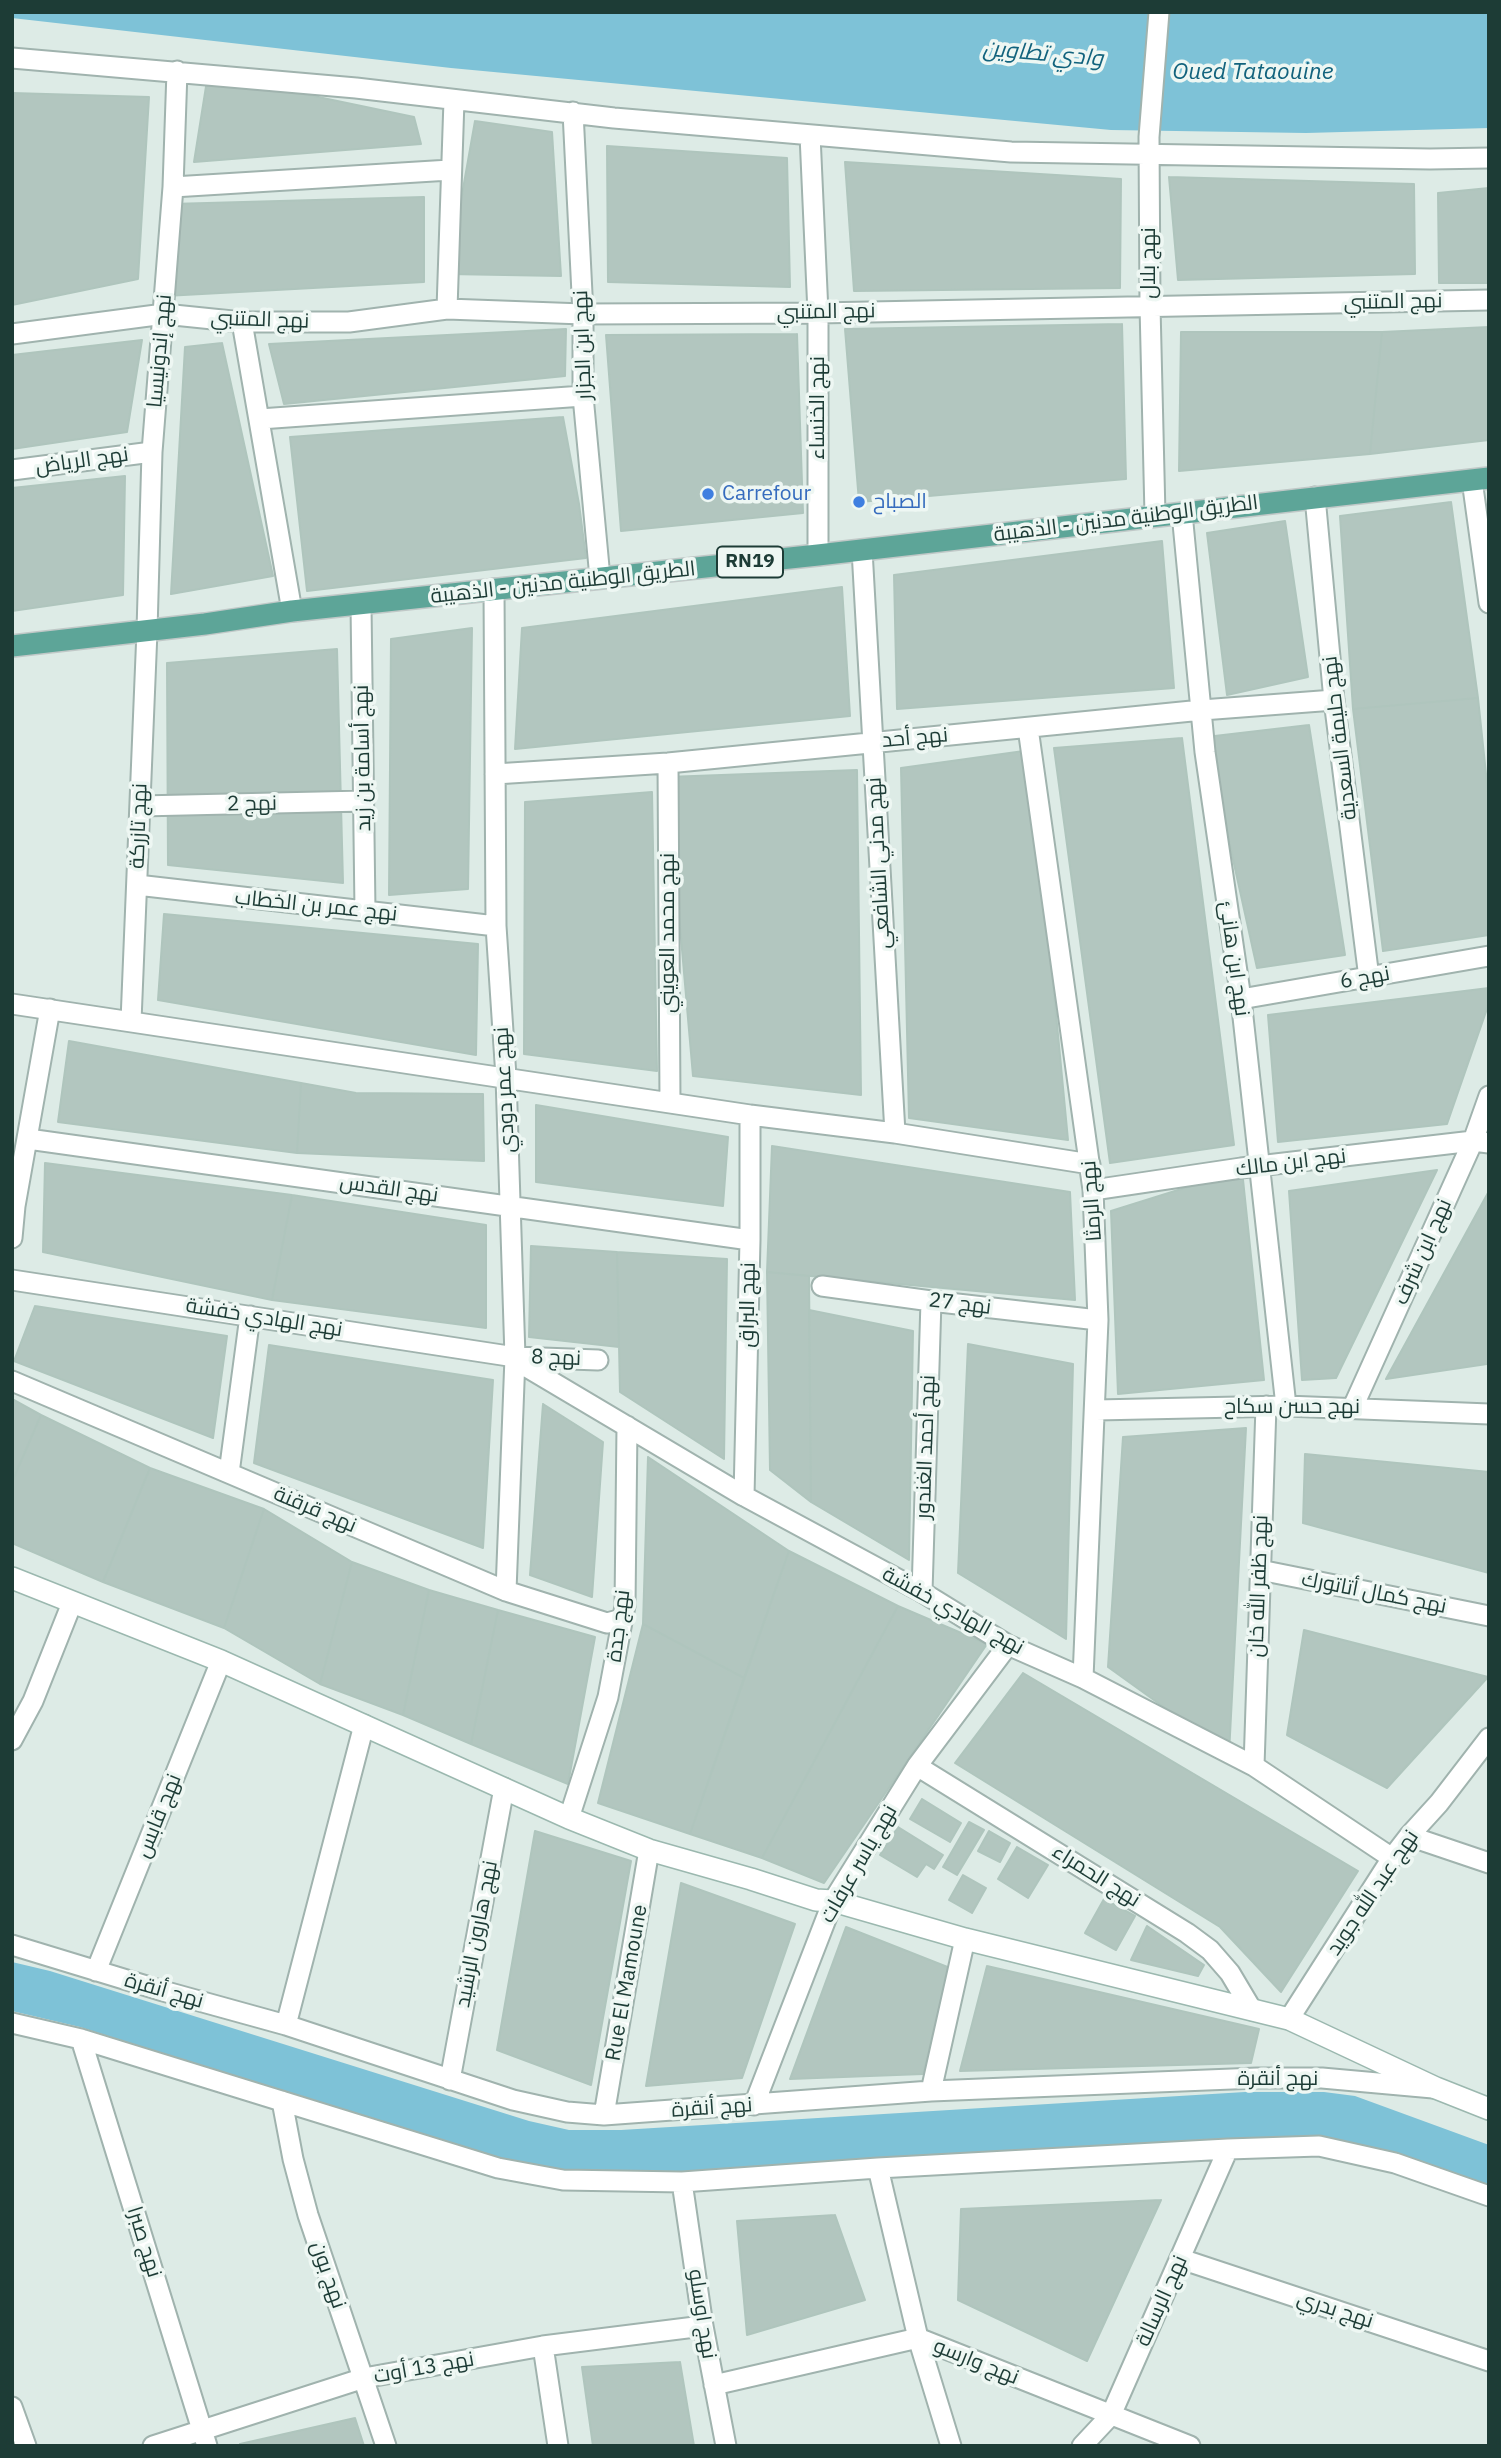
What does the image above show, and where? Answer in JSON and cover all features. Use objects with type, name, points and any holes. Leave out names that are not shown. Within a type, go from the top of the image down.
[{"type":"main road","name":"الطريق الوطنية مدنين - الذهيبة","points":[[12,646],[292,611],[818,555],[1480,479]]},
{"type":"main road","points":[[12,1578],[221,1661],[569,1818],[649,1850],[816,1900],[832,1901],[965,1939],[1289,2019],[1436,2088],[1489,2109]]},
{"type":"street","name":"نهج بلال","points":[[1156,515],[1149,146],[1159,12]]},
{"type":"street","points":[[12,58],[356,88],[614,118],[1011,152],[1149,146],[1489,158]]},
{"type":"street","name":"نهج إندونيسيا","points":[[147,631],[152,452],[173,187],[177,71]]},
{"type":"street","points":[[447,309],[454,100]]},
{"type":"street","name":"نهج ابن الجزار","points":[[573,112],[583,314],[583,396],[600,578]]},
{"type":"street","name":"نهج الخنساء","points":[[810,135],[818,313],[818,555]]},
{"type":"street","points":[[173,187],[450,170]]},
{"type":"street","name":"نهج المتنبي","points":[[12,334],[164,314],[242,322],[349,322],[447,309],[583,314],[818,313],[1489,300]]},
{"type":"street","points":[[242,322],[292,611]]},
{"type":"street","points":[[260,419],[583,396]]},
{"type":"street","name":"نهج الرياض","points":[[12,470],[152,452]]},
{"type":"street","points":[[1480,479],[1489,603]]},
{"type":"street","name":"نهج حليمة السعدية","points":[[1315,497],[1335,700],[1369,978]]},
{"type":"street","name":"نهج ابن هانئ","points":[[1182,513],[1205,752],[1241,999],[1286,1406]]},
{"type":"street","name":"نهج مدني الشافعي","points":[[862,550],[895,1133]]},
{"type":"street","name":"نهج عمر دودي","points":[[494,589],[496,926],[506,1077],[515,1358],[506,1591]]},
{"type":"street","name":"نهج أسامة بن زيد","points":[[361,605],[365,911]]},
{"type":"street","name":"نهج تازركة","points":[[131,1021],[147,631]]},
{"type":"street","name":"نهج أحد","points":[[495,775],[668,763],[1202,710],[1335,700]]},
{"type":"street","name":"نهج الرمثا","points":[[1028,727],[1093,1190],[1098,1320],[1083,1678]]},
{"type":"street","name":"نهج محمد العويني","points":[[668,763],[670,1102]]},
{"type":"street","name":"نهج 2","points":[[140,806],[364,801]]},
{"type":"street","name":"نهج عمر بن الخطاب","points":[[137,886],[496,926]]},
{"type":"street","name":"نهج 6","points":[[1241,999],[1489,956]]},
{"type":"street","points":[[12,1004],[1090,1164]]},
{"type":"street","points":[[12,1238],[14,1206],[50,1009]]},
{"type":"street","name":"نهج ابن شرف","points":[[1353,1407],[1481,1142],[1489,1096]]},
{"type":"street","name":"نهج البراق","points":[[744,1496],[750,1115]]},
{"type":"street","name":"نهج القدس","points":[[28,1139],[750,1240]]},
{"type":"street","name":"نهج ابن مالك","points":[[1093,1190],[1261,1167],[1481,1142]]},
{"type":"street","name":"نهج الهادي خفشة","points":[[12,1280],[515,1358],[744,1496],[922,1592],[1008,1645],[1083,1678],[1228,1755],[1254,1766],[1392,1858]]},
{"type":"street","name":"نهج 27","points":[[822,1286],[1098,1320]]},
{"type":"street","name":"نهج أحمد الغندور","points":[[922,1592],[931,1301]]},
{"type":"street","points":[[229,1473],[250,1316]]},
{"type":"street","name":"نهج 8","points":[[515,1358],[598,1360]]},
{"type":"street","name":"نهج قرقنة","points":[[12,1381],[506,1591],[607,1623],[622,1619]]},
{"type":"street","name":"نهج ظفر الله خان","points":[[1254,1766],[1266,1406]]},
{"type":"street","name":"نهج حسن سكاح","points":[[1096,1410],[1286,1406],[1489,1414]]},
{"type":"street","name":"نهج جدة","points":[[569,1818],[608,1697],[625,1606],[627,1426]]},
{"type":"street","name":"نهج كمال أتاتورك","points":[[1260,1570],[1489,1616]]},
{"type":"street","points":[[12,1740],[33,1701],[72,1603]]},
{"type":"street","name":"نهج ياسر عرفات","points":[[754,2105],[832,1901],[917,1766],[1008,1645]]},
{"type":"street","name":"نهج قابس","points":[[96,1971],[221,1661]]},
{"type":"street","points":[[286,2025],[364,1726]]},
{"type":"street","name":"نهج عبد الله جويد","points":[[1289,2019],[1392,1858],[1440,1803],[1489,1738]]},
{"type":"street","name":"نهج الحمراء","points":[[917,1766],[1187,1933],[1210,1950],[1230,1973],[1252,2010]]},
{"type":"street","name":"نهج هارون الرشيد","points":[[450,2080],[504,1788]]},
{"type":"street","points":[[1409,1836],[1489,1863]]},
{"type":"street","name":"Rue El Mamoune","points":[[604,2115],[649,1850]]},
{"type":"street","points":[[930,2091],[965,1939]]},
{"type":"street","name":"نهج أنقرة","points":[[12,1945],[286,2025],[513,2100],[567,2112],[604,2115],[930,2091],[1322,2078],[1436,2088]]},
{"type":"street","points":[[12,2023],[82,2039],[498,2168],[563,2179],[682,2182],[878,2168],[1319,2146],[1395,2163],[1489,2196]]},
{"type":"street","name":"نهج صبرا","points":[[82,2039],[205,2438]]},
{"type":"street","name":"نهج بون","points":[[282,2101],[293,2159],[308,2215],[386,2446]]},
{"type":"street","name":"نهج الرسالة","points":[[1082,2446],[1111,2415],[1228,2149]]},
{"type":"street","points":[[878,2168],[918,2338],[951,2446]]},
{"type":"street","name":"نهج اوسلو","points":[[682,2182],[703,2326],[726,2446]]},
{"type":"street","name":"نهج بدري","points":[[1181,2259],[1489,2361]]},
{"type":"street","name":"نهج 13 أوت","points":[[153,2446],[205,2438],[364,2378],[543,2346],[703,2326]]},
{"type":"street","name":"نهج وارسو","points":[[714,2385],[918,2338],[1190,2446]]},
{"type":"street","points":[[543,2346],[558,2446]]},
{"type":"street","points":[[12,2407],[26,2446]]},
{"type":"water","name":"Oued Tataouine","points":[[12,12],[1489,12],[1489,128],[1306,133],[1111,130],[451,68],[12,18]]},
{"type":"water","points":[[12,1962],[50,1971],[529,2121],[569,2130],[621,2130],[1245,2092],[1324,2092],[1355,2096],[1489,2145],[1489,2188],[1369,2149],[625,2175],[524,2169],[80,2027],[12,2011]]},
{"type":"building","points":[[208,74],[414,117],[421,144],[194,162]]},
{"type":"building","points":[[12,93],[149,97],[138,279],[12,305]]},
{"type":"building","points":[[475,121],[552,132],[561,276],[448,274]]},
{"type":"building","points":[[607,146],[787,158],[790,287],[608,282]]},
{"type":"building","points":[[845,162],[1121,179],[1120,288],[854,291]]},
{"type":"building","points":[[1169,177],[1414,184],[1415,274],[1178,280]]},
{"type":"building","points":[[1489,188],[1489,283],[1439,283],[1438,193]]},
{"type":"building","points":[[424,197],[424,282],[165,296],[171,204]]},
{"type":"building","points":[[1122,324],[1126,479],[859,502],[845,329]]},
{"type":"building","points":[[1489,327],[1489,440],[1370,454],[1382,332]]},
{"type":"building","points":[[566,329],[565,376],[284,404],[269,344]]},
{"type":"building","points":[[1181,332],[1382,332],[1370,454],[1179,471]]},
{"type":"building","points":[[797,334],[803,513],[621,531],[606,335]]},
{"type":"building","points":[[142,340],[127,432],[12,449],[12,355]]},
{"type":"building","points":[[222,343],[273,576],[171,594],[185,347]]},
{"type":"building","points":[[563,417],[586,558],[307,591],[290,437]]},
{"type":"building","points":[[125,476],[123,595],[12,611],[12,488]]},
{"type":"building","points":[[1451,502],[1478,698],[1353,709],[1340,516]]},
{"type":"building","points":[[1285,521],[1308,677],[1227,695],[1207,533]]},
{"type":"building","points":[[1162,541],[1174,688],[897,709],[894,575]]},
{"type":"building","points":[[842,587],[850,716],[515,749],[522,628]]},
{"type":"building","points":[[472,628],[468,889],[389,895],[391,639]]},
{"type":"building","points":[[337,649],[343,883],[168,865],[167,663]]},
{"type":"building","points":[[1478,698],[1489,802],[1489,935],[1383,951],[1353,709]]},
{"type":"building","points":[[1309,725],[1345,955],[1257,968],[1206,737]]},
{"type":"building","points":[[1182,738],[1234,1145],[1110,1163],[1054,748]]},
{"type":"building","points":[[1031,750],[1068,1140],[909,1118],[901,768]]},
{"type":"building","points":[[857,770],[861,1095],[693,1076],[667,777]]},
{"type":"building","points":[[652,792],[657,1071],[524,1054],[525,802]]},
{"type":"building","points":[[164,914],[478,944],[476,1055],[158,1000]]},
{"type":"building","points":[[1489,988],[1489,1003],[1447,1124],[1278,1142],[1268,1015]]},
{"type":"building","points":[[69,1041],[301,1083],[297,1153],[58,1122]]},
{"type":"building","points":[[301,1083],[356,1093],[483,1094],[484,1161],[297,1153]]},
{"type":"building","points":[[536,1105],[728,1137],[723,1206],[536,1182]]},
{"type":"building","points":[[772,1146],[1070,1192],[1075,1300],[767,1272]]},
{"type":"building","points":[[45,1163],[292,1195],[272,1300],[43,1252]]},
{"type":"building","points":[[1242,1170],[1264,1380],[1118,1394],[1111,1211]]},
{"type":"building","points":[[1437,1170],[1336,1378],[1302,1380],[1289,1191]]},
{"type":"building","points":[[1489,1191],[1487,1364],[1386,1379]]},
{"type":"building","points":[[292,1195],[486,1225],[486,1328],[272,1300]]},
{"type":"building","points":[[531,1246],[617,1252],[619,1347],[529,1337]]},
{"type":"building","points":[[617,1252],[727,1259],[724,1459],[620,1392]]},
{"type":"building","points":[[767,1272],[809,1276],[811,1502],[770,1470]]},
{"type":"building","points":[[35,1306],[227,1336],[213,1438],[14,1361]]},
{"type":"building","points":[[809,1310],[913,1331],[909,1560],[811,1502]]},
{"type":"building","points":[[968,1344],[1073,1364],[1066,1639],[958,1573]]},
{"type":"building","points":[[269,1345],[493,1380],[483,1548],[254,1463]]},
{"type":"building","points":[[12,1399],[41,1415],[12,1482]]},
{"type":"building","points":[[543,1404],[603,1442],[592,1597],[530,1575]]},
{"type":"building","points":[[41,1415],[150,1468],[103,1582],[12,1543],[12,1482]]},
{"type":"building","points":[[1246,1428],[1229,1754],[1108,1667],[1123,1437]]},
{"type":"building","points":[[1305,1454],[1489,1472],[1489,1573],[1303,1523]]},
{"type":"building","points":[[648,1457],[789,1551],[744,1678],[643,1624]]},
{"type":"building","points":[[150,1468],[264,1509],[224,1628],[103,1582]]},
{"type":"building","points":[[264,1509],[352,1562],[320,1684],[224,1628]]},
{"type":"building","points":[[789,1551],[898,1606],[762,1858],[690,1834]]},
{"type":"building","points":[[352,1562],[429,1590],[403,1715],[320,1684]]},
{"type":"building","points":[[429,1590],[498,1610],[471,1744],[403,1715]]},
{"type":"building","points":[[898,1606],[987,1644],[824,1883],[762,1858]]},
{"type":"building","points":[[498,1610],[595,1637],[568,1784],[471,1744]]},
{"type":"building","points":[[643,1624],[744,1678],[690,1834],[598,1803]]},
{"type":"building","points":[[1304,1630],[1488,1677],[1387,1788],[1287,1735]]},
{"type":"building","points":[[1023,1673],[1358,1871],[1281,1992],[1220,1927],[955,1763]]},
{"type":"building","points":[[922,1799],[961,1823],[950,1842],[910,1819]]},
{"type":"building","points":[[969,1822],[984,1830],[957,1875],[943,1867]]},
{"type":"building","points":[[898,1827],[943,1855],[934,1869],[926,1864],[917,1877],[880,1855]]},
{"type":"building","points":[[535,1831],[631,1861],[591,2085],[497,2050]]},
{"type":"building","points":[[989,1831],[1010,1843],[1000,1862],[978,1851]]},
{"type":"building","points":[[1017,1847],[1048,1865],[1028,1898],[998,1879]]},
{"type":"building","points":[[963,1875],[986,1888],[972,1913],[949,1900]]},
{"type":"building","points":[[681,1883],[795,1924],[742,2078],[646,2086]]},
{"type":"building","points":[[1104,1899],[1135,1916],[1116,1950],[1085,1933]]},
{"type":"building","points":[[1147,1926],[1204,1965],[1198,1976],[1131,1960]]},
{"type":"building","points":[[846,1927],[950,1968],[923,2074],[790,2079]]},
{"type":"building","points":[[987,1966],[1259,2029],[1251,2063],[960,2071]]},
{"type":"building","points":[[1161,2200],[1087,2361],[958,2300],[961,2209]]},
{"type":"building","points":[[835,2215],[865,2300],[747,2335],[737,2221]]},
{"type":"building","points":[[680,2362],[694,2446],[593,2446],[582,2367]]},
{"type":"building","points":[[355,2418],[364,2446],[240,2444]]},
{"type":"place","name":"Carrefour","points":[[708,494]]},
{"type":"place","name":"الصباح","points":[[859,502]]},
{"type":"water label","name":"وادي تطاوين","points":[[1043,54]]}]
